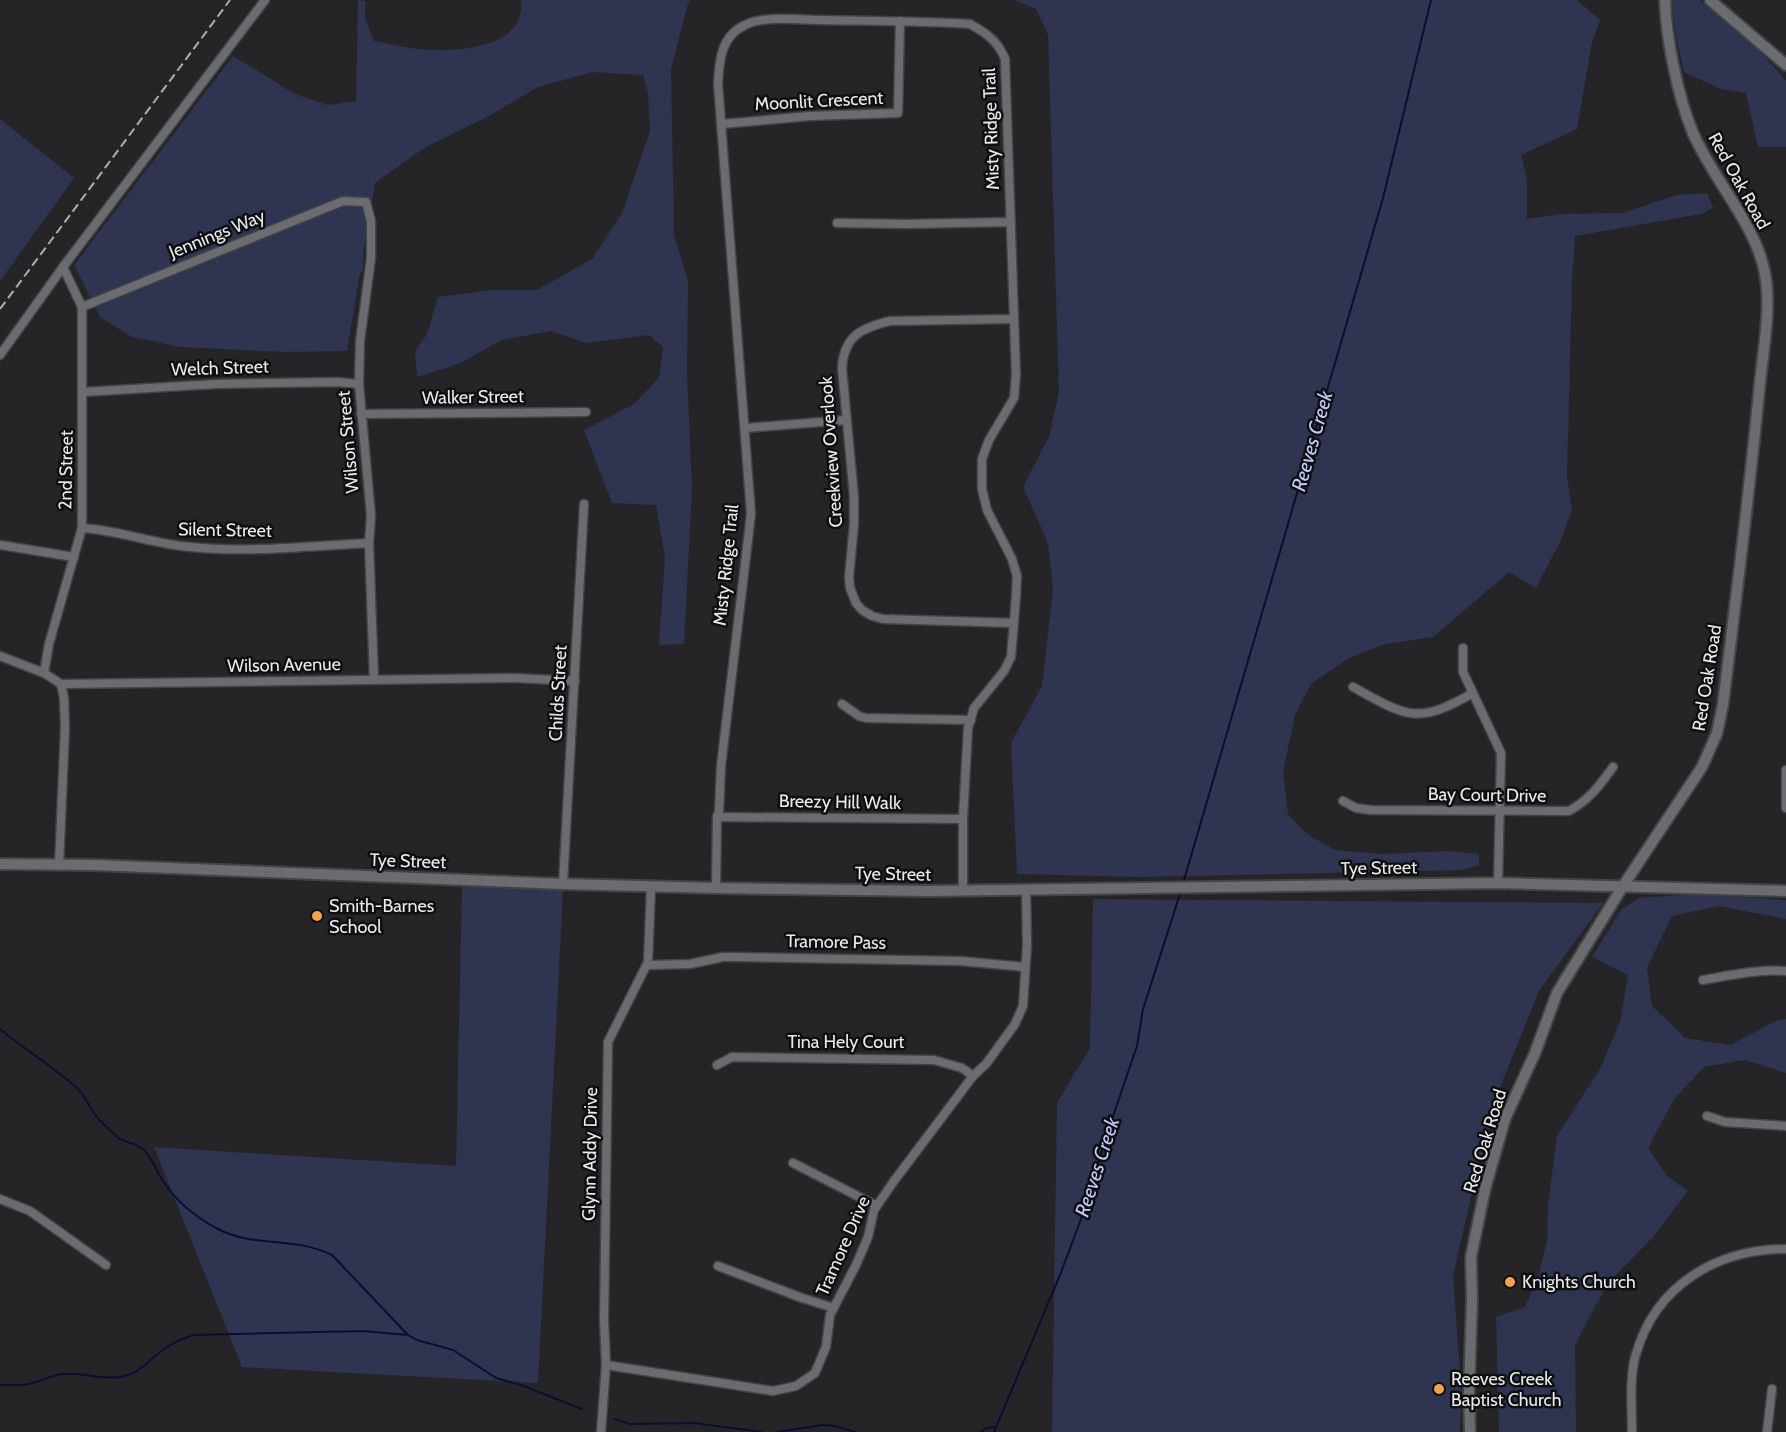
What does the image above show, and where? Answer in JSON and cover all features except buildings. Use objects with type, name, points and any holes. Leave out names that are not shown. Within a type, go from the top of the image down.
[{"type":"street","points":[[0,355],[63,267],[265,0]]},
{"type":"street","name":"Red Oak Road","points":[[1470,1432],[1471,1257],[1485,1189],[1505,1119],[1535,1053],[1557,993],[1623,886],[1702,767],[1717,732],[1723,704],[1758,407],[1767,305],[1766,276],[1759,253],[1693,133],[1669,41],[1665,0]]},
{"type":"street","points":[[1710,0],[1786,65]]},
{"type":"street","name":"Misty Ridge Trail","points":[[716,888],[717,817],[750,514],[718,84],[719,59],[724,45],[745,25],[762,20],[900,21],[970,24],[988,34],[1000,48],[1007,72],[1016,375],[1014,398],[989,440],[982,459],[982,489],[987,510],[1004,540],[1017,576],[1011,657],[1004,672],[974,708],[968,728],[963,819],[963,890]]},
{"type":"street","name":"Moonlit Crescent","points":[[722,124],[810,116],[898,113],[900,21]]},
{"type":"street","name":"Jennings Way","points":[[82,307],[343,201],[366,202]]},
{"type":"street","name":"Wilson Street","points":[[366,202],[371,221],[370,258],[360,341],[359,384],[370,496],[369,543],[374,681]]},
{"type":"street","points":[[837,223],[1010,222]]},
{"type":"street","name":"2nd Street","points":[[44,673],[49,644],[82,528],[82,307],[63,267]]},
{"type":"street","name":"Creekview Overlook","points":[[1014,319],[890,321],[870,326],[858,333],[843,352],[842,368],[854,496],[849,577],[853,595],[862,610],[883,619],[1014,623]]},
{"type":"street","name":"Welch Street","points":[[83,392],[216,384],[337,382],[359,384]]},
{"type":"street","name":"Walker Street","points":[[361,414],[586,412]]},
{"type":"street","points":[[745,428],[846,420]]},
{"type":"street","name":"Childs Street","points":[[563,884],[584,504]]},
{"type":"street","name":"Silent Street","points":[[82,528],[104,529],[160,544],[192,548],[239,549],[369,543]]},
{"type":"street","points":[[0,545],[74,557]]},
{"type":"street","points":[[1463,648],[1463,672],[1501,753],[1498,883]]},
{"type":"street","points":[[0,656],[44,673],[61,684],[65,728],[59,866]]},
{"type":"street","name":"Wilson Avenue","points":[[61,684],[516,678],[575,681]]},
{"type":"street","points":[[1353,687],[1395,710],[1419,714],[1448,707],[1473,693]]},
{"type":"street","points":[[842,704],[866,718],[970,720]]},
{"type":"street","name":"Bay Court Drive","points":[[1343,801],[1356,808],[1371,810],[1569,811],[1582,804],[1594,793],[1613,767]]},
{"type":"street","points":[[1786,770],[1786,808]]},
{"type":"street","name":"Breezy Hill Walk","points":[[717,817],[963,819]]},
{"type":"street","name":"Tye Street","points":[[0,864],[94,865],[716,888],[963,890],[1498,883],[1786,891]]},
{"type":"street","name":"Glynn Addy Drive","points":[[601,1432],[606,1365],[604,1320],[608,1042],[648,963],[651,887]]},
{"type":"street","name":"Tramore Drive","points":[[606,1365],[773,1390],[796,1386],[815,1373],[825,1347],[830,1315],[856,1265],[868,1237],[877,1206],[973,1076],[986,1064],[1015,1024],[1023,1006],[1027,945],[1026,889]]},
{"type":"street","name":"Tramore Pass","points":[[648,963],[650,965],[690,964],[723,957],[737,957],[960,961],[1025,967]]},
{"type":"street","points":[[1703,980],[1769,970],[1786,972]]},
{"type":"street","name":"Tina Hely Court","points":[[717,1065],[732,1057],[896,1058],[934,1060],[962,1068],[973,1076]]},
{"type":"street","points":[[1707,1116],[1725,1122],[1786,1126]]},
{"type":"street","points":[[793,1163],[877,1206]]},
{"type":"street","points":[[0,1199],[30,1211],[106,1265]]},
{"type":"street","points":[[1632,1432],[1635,1356],[1642,1337],[1663,1302],[1699,1271],[1719,1260],[1743,1253],[1786,1249]]},
{"type":"street","points":[[718,1266],[834,1308]]},
{"type":"street","points":[[1767,1432],[1772,1389]]},
{"type":"shaded area","points":[[358,0],[365,1],[365,18],[374,41],[413,48],[451,50],[485,44],[500,38],[512,29],[520,17],[521,0],[690,0],[671,69],[674,235],[688,281],[687,374],[692,489],[684,644],[659,645],[665,557],[656,505],[612,503],[584,430],[634,404],[659,378],[663,347],[649,335],[586,343],[551,331],[501,340],[461,363],[417,377],[415,351],[427,334],[438,297],[492,290],[537,290],[592,259],[622,213],[650,131],[648,94],[643,75],[593,72],[538,87],[489,116],[424,148],[375,183],[363,253],[363,272],[360,273],[347,351],[283,352],[181,347],[132,337],[100,317],[74,265],[233,56],[295,94],[328,105],[356,101]]},
{"type":"shaded area","points":[[1015,0],[1577,0],[1600,20],[1592,42],[1577,129],[1521,155],[1527,180],[1527,219],[1560,214],[1623,213],[1676,195],[1707,193],[1713,208],[1701,214],[1575,236],[1567,476],[1572,510],[1560,542],[1536,588],[1509,572],[1433,637],[1385,644],[1349,658],[1311,684],[1295,715],[1283,772],[1288,814],[1307,834],[1335,850],[1382,854],[1447,851],[1479,854],[1479,865],[1463,870],[1140,877],[1017,874],[1011,743],[1042,686],[1053,590],[1048,543],[1023,487],[1049,437],[1059,392],[1048,34],[1036,9]]},
{"type":"shaded area","points":[[1672,0],[1700,0],[1761,52],[1786,81],[1786,147],[1758,147],[1746,93],[1721,89],[1684,72],[1675,30]]},
{"type":"shaded area","points":[[0,119],[74,178],[0,281]]},
{"type":"shaded area","points":[[462,884],[563,890],[538,1383],[242,1367],[154,1147],[456,1166]]},
{"type":"shaded area","points":[[1696,894],[1786,900],[1786,919],[1719,906],[1672,916],[1647,968],[1652,1006],[1685,1038],[1730,1045],[1776,1021],[1786,1019],[1786,1073],[1745,1060],[1704,1067],[1674,1099],[1648,1148],[1667,1176],[1688,1191],[1653,1237],[1607,1284],[1575,1345],[1576,1432],[1499,1432],[1496,1317],[1525,1307],[1539,1275],[1547,1240],[1548,1204],[1557,1136],[1600,1069],[1620,1022],[1628,975],[1592,957],[1621,910],[1639,898]]},
{"type":"shaded area","points":[[1093,899],[1603,903],[1539,991],[1500,1087],[1472,1192],[1453,1276],[1461,1387],[1460,1432],[1052,1432],[1057,1103],[1090,1048]]},
{"type":"waterway","name":"Reeves Creek","points":[[1184,880],[1383,198],[1431,0]]},
{"type":"waterway","name":"Reeves Creek","points":[[994,1432],[1081,1219],[1137,1046],[1143,1009],[1180,894]]},
{"type":"waterway","points":[[0,1029],[76,1087],[96,1116],[116,1136],[144,1150],[174,1195],[202,1220],[232,1235],[260,1241],[289,1243],[318,1249],[332,1255],[408,1335],[417,1340],[453,1350],[496,1378],[521,1385],[582,1409]]},
{"type":"waterway","points":[[0,1385],[28,1384],[63,1374],[123,1377],[140,1369],[172,1344],[193,1335],[363,1331],[408,1335]]},
{"type":"waterway","points":[[615,1419],[630,1424],[694,1423],[762,1432]]},
{"type":"waterway","points":[[777,1432],[822,1425],[855,1432]]},
{"type":"waterway","points":[[981,1432],[986,1428],[996,1427]]},
{"type":"railway","points":[[0,309],[230,0]]},
{"type":"place","name":"Smith-Barnes School","points":[[317,916]]},
{"type":"place","name":"Knights Church","points":[[1510,1282]]},
{"type":"place","name":"Reeves Creek Baptist Church","points":[[1439,1389]]}]
